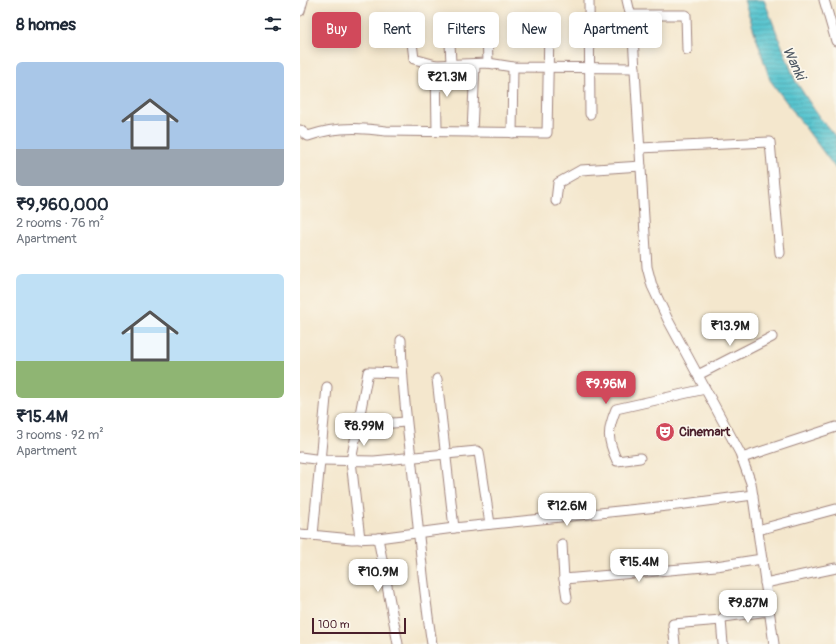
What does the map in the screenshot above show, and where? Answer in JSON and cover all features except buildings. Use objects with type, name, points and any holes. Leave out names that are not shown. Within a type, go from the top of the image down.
[{"type":"street","points":[[300,11],[304,0]]},
{"type":"street","points":[[589,0],[590,114]]},
{"type":"street","points":[[627,0],[629,12]]},
{"type":"street","points":[[824,0],[836,41]]},
{"type":"street","points":[[662,15],[686,15],[687,50]]},
{"type":"street","points":[[413,48],[414,59],[436,65],[451,63],[488,63],[513,67],[590,66],[635,68]]},
{"type":"street","points":[[450,48],[451,63]]},
{"type":"street","points":[[488,48],[488,63]]},
{"type":"street","points":[[300,130],[308,136],[318,132],[344,129],[547,133],[549,48]]},
{"type":"street","points":[[633,48],[647,260],[652,286],[668,320],[742,458],[751,483],[774,644]]},
{"type":"street","points":[[472,132],[475,64]]},
{"type":"street","points":[[436,65],[437,131]]},
{"type":"street","points":[[512,133],[513,67]]},
{"type":"street","points":[[640,148],[770,142],[780,253]]},
{"type":"street","points":[[556,201],[558,183],[581,170],[641,166]]},
{"type":"street","points":[[698,375],[772,337]]},
{"type":"street","points":[[401,340],[402,373],[407,418],[406,422],[411,457],[417,532],[432,644]]},
{"type":"street","points":[[360,539],[351,460],[368,372],[402,373]]},
{"type":"street","points":[[437,379],[454,528]]},
{"type":"street","points":[[313,535],[322,460],[327,387]]},
{"type":"street","points":[[640,458],[617,461],[609,443],[611,422],[616,409],[705,389]]},
{"type":"street","points":[[357,426],[406,422]]},
{"type":"street","points":[[742,458],[836,427]]},
{"type":"street","points":[[300,457],[322,460],[351,460],[411,457],[471,450],[479,452],[490,524]]},
{"type":"street","points":[[300,534],[360,539],[378,538],[417,532],[676,505],[753,495]]},
{"type":"street","points":[[758,530],[836,509]]},
{"type":"street","points":[[378,538],[398,644]]},
{"type":"street","points":[[562,544],[564,579],[567,598]]},
{"type":"street","points":[[564,579],[716,566],[762,559]]},
{"type":"street","points":[[765,583],[836,568]]},
{"type":"street","points":[[675,644],[673,624],[720,620],[724,617],[769,611]]},
{"type":"street","points":[[720,620],[723,644]]},
{"type":"water","points":[[744,0],[764,0],[795,80],[819,117],[836,137],[836,169],[770,80]]},
{"type":"place","name":"Cinemart","points":[[665,432]]},
{"type":"water label","name":"Wanki","points":[[794,63]]}]
